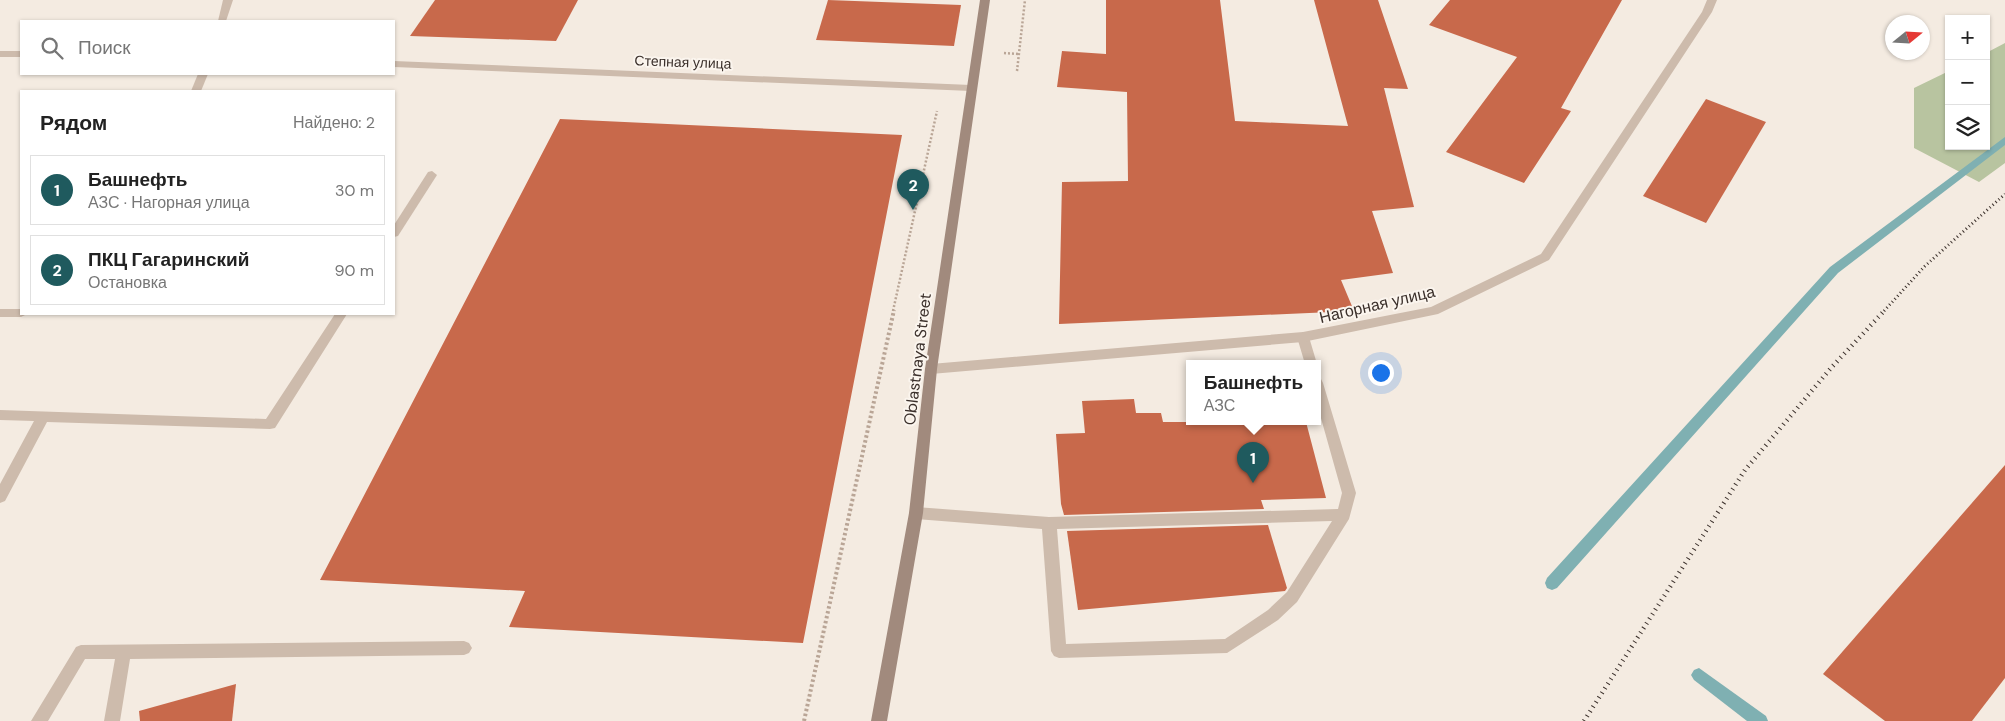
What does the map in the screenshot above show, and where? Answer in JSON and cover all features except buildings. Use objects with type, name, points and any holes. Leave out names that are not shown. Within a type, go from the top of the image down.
[{"type":"main road","name":"Oblastnaya Street","points":[[879,721],[916,513],[930,369],[985,0]]},
{"type":"street","points":[[222,20],[228,0]]},
{"type":"street","name":"Нагорная улица","points":[[930,369],[1303,337],[1434,311],[1544,257],[1706,12],[1712,0]]},
{"type":"street","points":[[0,54],[20,54]]},
{"type":"street","name":"Степная улица","points":[[395,64],[971,88]]},
{"type":"street","points":[[196,90],[203,75]]},
{"type":"street","points":[[395,231],[432,174]]},
{"type":"street","points":[[0,313],[20,313]]},
{"type":"street","points":[[0,415],[270,424],[341,315]]},
{"type":"street","points":[[1303,337],[1310,360]]},
{"type":"street","points":[[1050,523],[1058,651],[1227,646],[1273,615],[1292,597],[1344,514],[1349,493],[1321,397]]},
{"type":"street","points":[[0,497],[43,416]]},
{"type":"street","points":[[916,513],[1050,523],[1344,514]]},
{"type":"street","points":[[39,721],[81,652],[464,648]]},
{"type":"street","points":[[112,721],[124,651]]},
{"type":"path","points":[[1017,71],[1025,0]]},
{"type":"path","points":[[978,51],[1019,54]]},
{"type":"path","points":[[804,721],[943,86]]},
{"type":"green space","points":[[2005,43],[2005,163],[1979,182],[1914,148],[1914,88],[1945,73],[1945,150],[1990,150],[1990,51]]},
{"type":"waterway","points":[[1552,583],[1834,270],[2005,140]]},
{"type":"waterway","points":[[1699,675],[1760,721]]},
{"type":"railway","points":[[1884,311],[1925,266],[2005,194]]},
{"type":"railway","points":[[1584,721],[1745,470],[1831,368],[1885,310]]},
{"type":"place","name":"ПКЦ Гагаринский","points":[[913,210]]},
{"type":"place","name":"Башнефть","points":[[1253,483]]}]
